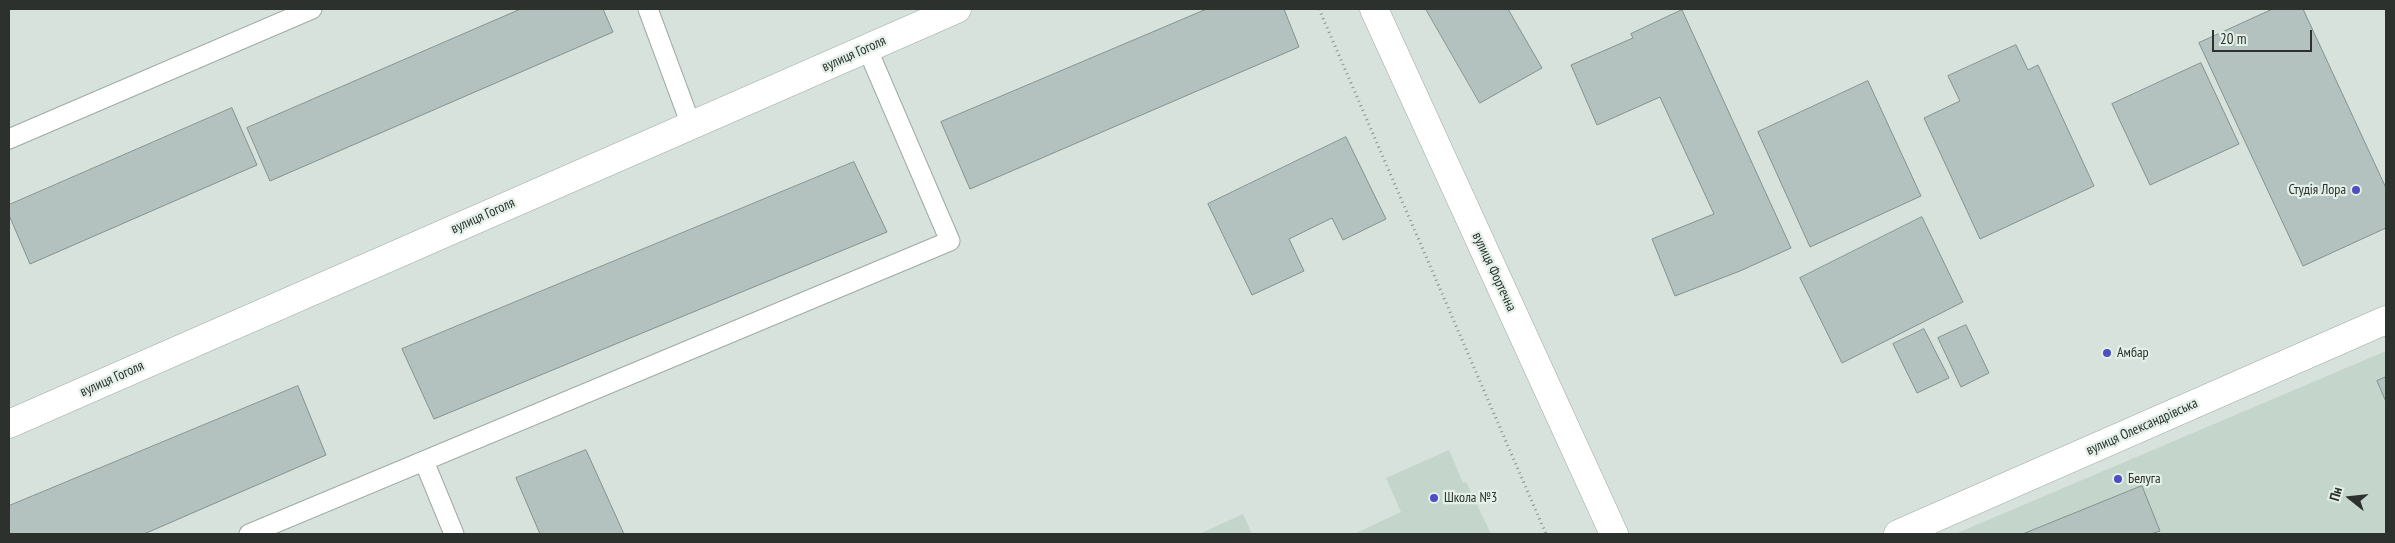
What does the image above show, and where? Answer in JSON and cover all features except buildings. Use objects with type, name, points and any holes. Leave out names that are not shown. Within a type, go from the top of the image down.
[{"type":"street","name":"вулиця Гоголя","points":[[10,421],[957,9]]},
{"type":"street","name":"вулиця Фортечна","points":[[1374,9],[1614,534]]},
{"type":"street","name":"вулиця Олександрівська","points":[[1898,534],[2386,320]]},
{"type":"lane","points":[[9,139],[312,9]]},
{"type":"lane","points":[[648,9],[691,125]]},
{"type":"lane","points":[[249,534],[950,241],[867,48]]},
{"type":"lane","points":[[424,461],[454,534]]},
{"type":"path","points":[[1319,9],[1546,534]]},
{"type":"shaded area","points":[[2386,351],[2386,534],[1955,534]]},
{"type":"shaded area","name":"Школа №3","points":[[1449,450],[1463,483],[1466,482],[1491,534],[1354,534],[1401,512],[1386,478]]},
{"type":"shaded area","points":[[1243,514],[1252,534],[1199,534]]},
{"type":"place","name":"Студія Лора","points":[[2356,190]]},
{"type":"place","name":"Амбар","points":[[2107,353]]},
{"type":"place","name":"Белуга","points":[[2118,479]]},
{"type":"place","name":"Школа №3","points":[[1434,498]]}]
